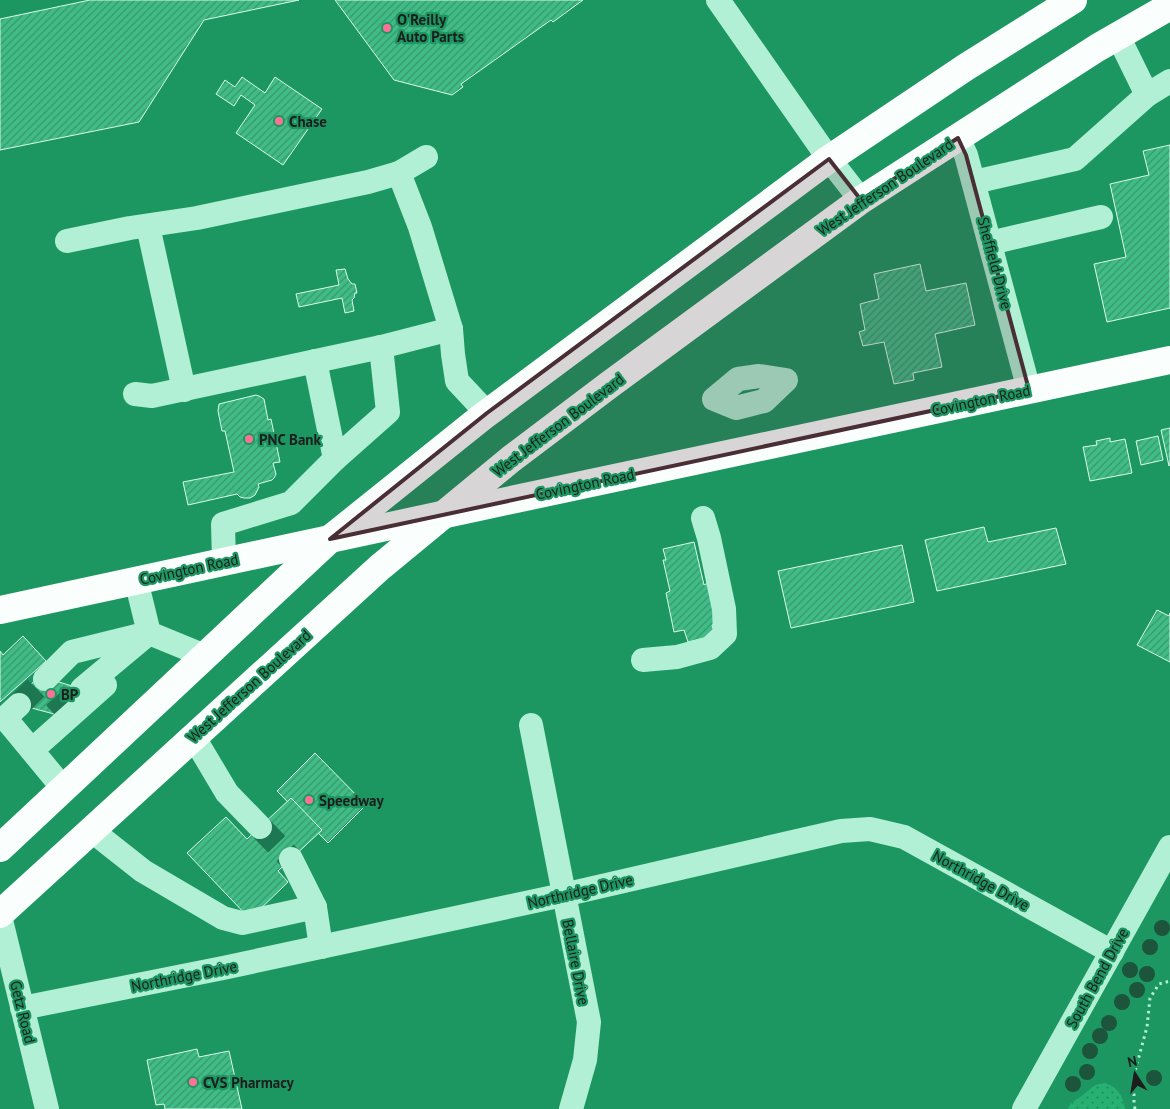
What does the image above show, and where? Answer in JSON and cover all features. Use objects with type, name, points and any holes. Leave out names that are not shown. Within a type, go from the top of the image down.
[{"type":"main road","points":[[0,848],[330,539],[487,413],[829,158],[966,67],[1073,0]]},
{"type":"main road","name":"West Jefferson Boulevard","points":[[0,915],[193,736],[379,568],[511,459],[861,200],[1097,48],[1170,6]]},
{"type":"main road","name":"Covington Road","points":[[0,610],[1170,360]]},
{"type":"street","points":[[718,0],[829,158],[861,200]]},
{"type":"street","points":[[1118,36],[1148,95]]},
{"type":"street","points":[[974,182],[1074,159],[1148,95],[1170,81]]},
{"type":"street","name":"Sheffield Drive","points":[[958,138],[966,155],[974,182],[1029,390]]},
{"type":"street","points":[[67,241],[206,216],[368,182],[399,174],[426,156]]},
{"type":"street","points":[[399,174],[420,227],[452,329],[457,382],[487,413]]},
{"type":"street","points":[[990,243],[1101,216]]},
{"type":"street","points":[[148,226],[184,390]]},
{"type":"street","points":[[135,394],[152,396],[184,390],[381,347],[452,329]]},
{"type":"street","points":[[224,562],[223,524],[291,503],[335,459],[388,412],[381,347]]},
{"type":"street","points":[[315,361],[335,459]]},
{"type":"street","points":[[643,660],[677,657],[710,648],[725,634],[724,609],[703,518]]},
{"type":"street","points":[[136,580],[155,635]]},
{"type":"street","points":[[82,689],[155,635]]},
{"type":"street","points":[[28,745],[104,686],[155,635]]},
{"type":"street","points":[[44,679],[72,652],[155,635],[205,656]]},
{"type":"street","points":[[19,705],[5,718],[63,788]]},
{"type":"street","points":[[28,745],[54,714]]},
{"type":"street","name":"Bellaire Drive","points":[[530,725],[589,1022],[585,1060],[571,1109]]},
{"type":"street","points":[[193,736],[227,793],[260,827]]},
{"type":"street","name":"Northridge Drive","points":[[22,1008],[223,968],[563,895],[840,831],[870,829],[904,837],[1112,952]]},
{"type":"street","points":[[91,830],[143,871],[223,918],[242,923],[315,907]]},
{"type":"street","name":"South Bend Drive","points":[[1024,1109],[1170,847]]},
{"type":"street","points":[[292,859],[315,907],[321,947]]},
{"type":"street","name":"Getz Road","points":[[0,915],[48,1109]]},
{"type":"path","points":[[1135,1109],[1134,1075],[1147,1027],[1150,998],[1160,984],[1170,981]]},
{"type":"highlighted area","points":[[958,138],[966,155],[1029,390],[330,539],[487,413],[829,159],[861,200]]},
{"type":"green space","points":[[1105,1083],[1119,1093],[1125,1109],[1067,1109],[1093,1087]]},
{"type":"building","points":[[90,0],[299,0],[204,20],[139,122],[0,150],[0,19]]},
{"type":"building","points":[[335,0],[583,0],[553,22],[551,20],[461,84],[463,87],[452,95],[394,80]]},
{"type":"building","name":"Chase","points":[[242,77],[265,93],[275,77],[322,109],[283,165],[236,133],[255,105],[241,95],[234,106],[216,94],[225,80],[235,87]]},
{"type":"building","points":[[1170,145],[1170,308],[1107,322],[1094,264],[1126,257],[1110,184],[1149,175],[1143,151]]},
{"type":"building","points":[[920,264],[926,291],[966,283],[975,325],[935,334],[942,367],[913,373],[914,380],[894,384],[884,342],[863,346],[859,332],[865,330],[860,304],[879,299],[874,274]]},
{"type":"building","points":[[345,269],[348,279],[352,284],[355,284],[357,293],[355,293],[352,300],[354,311],[345,313],[342,298],[299,307],[296,294],[339,285],[336,270]]},
{"type":"building","points":[[256,395],[264,399],[268,420],[271,419],[280,462],[273,463],[276,474],[274,478],[258,484],[259,487],[255,495],[250,498],[240,497],[237,494],[188,505],[183,482],[234,472],[225,431],[222,431],[218,411],[219,404]]},
{"type":"building","points":[[1170,428],[1170,465],[1169,466],[1161,430]]},
{"type":"building","points":[[1158,436],[1163,460],[1141,465],[1136,441]]},
{"type":"building","points":[[1110,438],[1110,442],[1125,439],[1132,473],[1090,481],[1083,447],[1097,445],[1096,441]]},
{"type":"building","points":[[984,527],[988,542],[1056,528],[1066,564],[937,591],[925,540]]},
{"type":"building","points":[[694,542],[704,585],[708,583],[719,623],[712,625],[715,636],[688,642],[684,630],[674,632],[666,593],[670,591],[663,560],[666,560],[663,549]]},
{"type":"building","points":[[902,545],[914,602],[791,628],[778,571]]},
{"type":"building","points":[[1157,610],[1169,616],[1170,613],[1170,662],[1137,645]]},
{"type":"building","points":[[23,636],[46,661],[0,702],[0,651],[3,655]]},
{"type":"building","points":[[39,676],[82,689],[63,718],[13,703]]},
{"type":"building","points":[[315,753],[366,805],[328,843],[277,791]]},
{"type":"building","points":[[291,798],[322,830],[278,871],[288,882],[250,919],[187,853],[226,817],[247,839]]},
{"type":"building","name":"CVS Pharmacy","points":[[197,1049],[199,1057],[229,1051],[242,1109],[165,1109],[164,1104],[156,1105],[147,1060]]},
{"type":"tunnel","points":[[19,705],[45,679]]},
{"type":"tunnel","points":[[54,714],[82,689]]},
{"type":"tunnel","points":[[260,827],[291,859]]},
{"type":"place","name":"O'Reilly Auto Parts","points":[[387,28]]},
{"type":"place","name":"Chase","points":[[279,121]]},
{"type":"place","name":"PNC Bank","points":[[249,439]]},
{"type":"place","name":"BP","points":[[51,694]]},
{"type":"place","name":"Speedway","points":[[309,800]]},
{"type":"place","name":"CVS Pharmacy","points":[[193,1082]]}]
